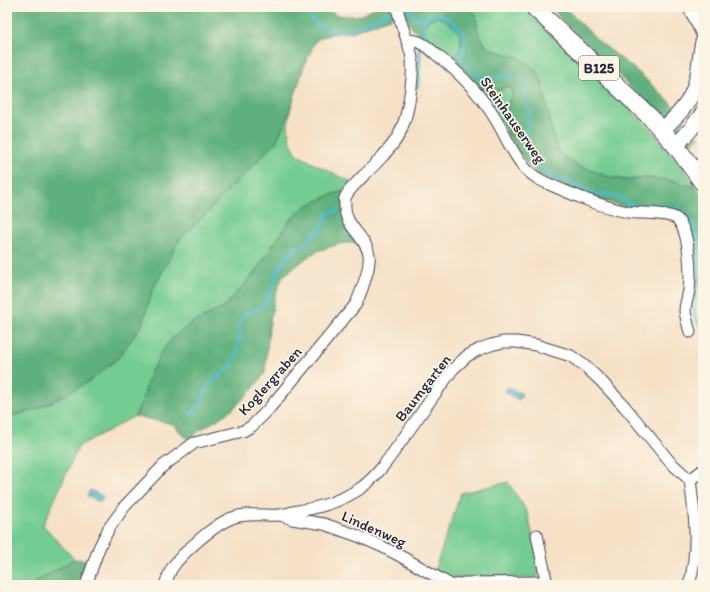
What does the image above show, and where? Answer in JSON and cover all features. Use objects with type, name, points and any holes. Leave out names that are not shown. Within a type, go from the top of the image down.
[{"type":"main road","name":"B125","points":[[534,7],[662,130],[676,146],[703,183]]},
{"type":"street","points":[[690,7],[703,32]]},
{"type":"street","points":[[397,10],[416,42]]},
{"type":"street","name":"Koglergraben","points":[[86,585],[99,548],[109,528],[139,490],[163,466],[194,443],[243,431],[252,426],[267,411],[356,304],[362,290],[369,265],[370,255],[367,247],[348,221],[344,210],[345,198],[351,188],[388,150],[403,126],[408,101],[412,65],[411,54],[416,42]]},
{"type":"street","name":"Steinhauserweg","points":[[416,42],[454,69],[468,83],[484,101],[505,134],[516,156],[526,170],[536,177],[571,193],[609,207],[629,212],[668,215],[678,220],[683,229],[687,242],[689,258],[689,290],[685,310],[690,332]]},
{"type":"street","points":[[662,130],[678,115],[691,97],[696,82],[703,42]]},
{"type":"street","points":[[676,146],[692,129],[703,113]]},
{"type":"street","name":"Baumgarten","points":[[165,585],[171,569],[181,556],[220,524],[232,518],[246,515],[280,515],[315,508],[344,498],[358,490],[385,464],[453,369],[467,356],[480,349],[503,342],[517,342],[554,350],[571,356],[586,367],[625,407],[670,462],[690,480]]},
{"type":"street","points":[[689,585],[693,571],[695,548],[695,519],[690,480],[703,470]]},
{"type":"street","name":"Lindenweg","points":[[280,515],[292,519],[324,524],[358,536],[402,557],[451,585]]},
{"type":"street","points":[[456,585],[464,583],[547,584],[537,535]]},
{"type":"green space","points":[[7,7],[325,7],[336,15],[349,16],[362,15],[376,7],[391,7],[393,17],[351,32],[331,34],[316,40],[304,66],[290,111],[276,142],[179,241],[152,291],[142,325],[119,357],[90,381],[63,396],[38,409],[7,417]]},
{"type":"green space","points":[[403,7],[467,7],[476,14],[478,33],[487,47],[521,58],[539,73],[554,139],[559,153],[572,163],[609,177],[625,180],[646,178],[669,180],[692,186],[699,191],[703,197],[703,288],[694,283],[683,220],[628,208],[584,195],[536,173],[526,163],[509,137],[506,119],[508,103],[512,94],[511,88],[507,86],[498,90],[484,91],[478,88],[456,67],[461,47],[461,36],[456,29],[445,20],[436,17],[432,18],[426,24],[420,34],[411,27]]},
{"type":"green space","points":[[467,7],[524,7],[657,136],[699,191],[692,186],[669,180],[646,178],[625,180],[609,177],[572,163],[559,153],[554,139],[539,73],[521,58],[487,47],[478,33],[476,14]]},
{"type":"green space","points":[[552,7],[564,7],[601,43],[637,71],[668,100],[695,134],[700,137],[687,146],[650,106],[559,17]]},
{"type":"green space","points":[[436,17],[449,23],[459,33],[461,42],[456,67],[420,34],[429,20]]},
{"type":"green space","points":[[507,86],[511,88],[512,94],[508,103],[509,137],[479,89],[500,90]]},
{"type":"green space","points":[[290,111],[288,125],[290,141],[297,154],[351,182],[343,191],[326,197],[296,214],[288,223],[253,275],[223,308],[190,324],[176,335],[165,347],[149,376],[144,396],[135,416],[79,446],[43,525],[74,559],[31,585],[7,585],[7,417],[38,409],[142,325],[152,291],[179,241],[276,142]]},
{"type":"green space","points":[[343,191],[357,242],[339,244],[318,251],[310,255],[283,276],[274,300],[269,328],[265,373],[252,390],[232,410],[199,431],[189,441],[173,424],[135,416],[144,396],[149,376],[159,356],[176,335],[190,324],[223,308],[253,275],[288,223],[296,214],[308,205]]},
{"type":"green space","points":[[508,482],[527,512],[541,570],[539,575],[535,578],[455,578],[434,571],[461,493]]},
{"type":"green space","points":[[74,559],[89,560],[80,585],[31,585]]},
{"type":"water","points":[[508,387],[522,394],[519,400],[505,392]]},
{"type":"water","points":[[90,490],[103,496],[100,502],[87,496]]},
{"type":"waterway","points":[[307,7],[312,21],[324,29],[338,31],[352,29],[388,13],[408,9],[410,7]]},
{"type":"waterway","points":[[408,9],[415,18],[424,19],[430,15],[440,15],[452,21],[464,34],[464,47],[460,56],[467,66],[478,75],[489,78],[513,76],[522,80],[526,87],[525,98],[529,112],[529,124],[524,135],[525,146],[539,168],[550,176],[573,183],[591,194],[607,194],[633,205],[678,208],[687,215],[697,234],[700,251],[694,309],[695,316],[703,331]]},
{"type":"waterway","points":[[417,87],[420,41],[424,27],[424,19]]},
{"type":"waterway","points":[[190,414],[199,406],[209,385],[232,366],[235,360],[240,338],[239,327],[241,320],[247,313],[265,305],[283,262],[295,248],[307,243],[314,233],[319,232],[328,214],[338,209]]}]
